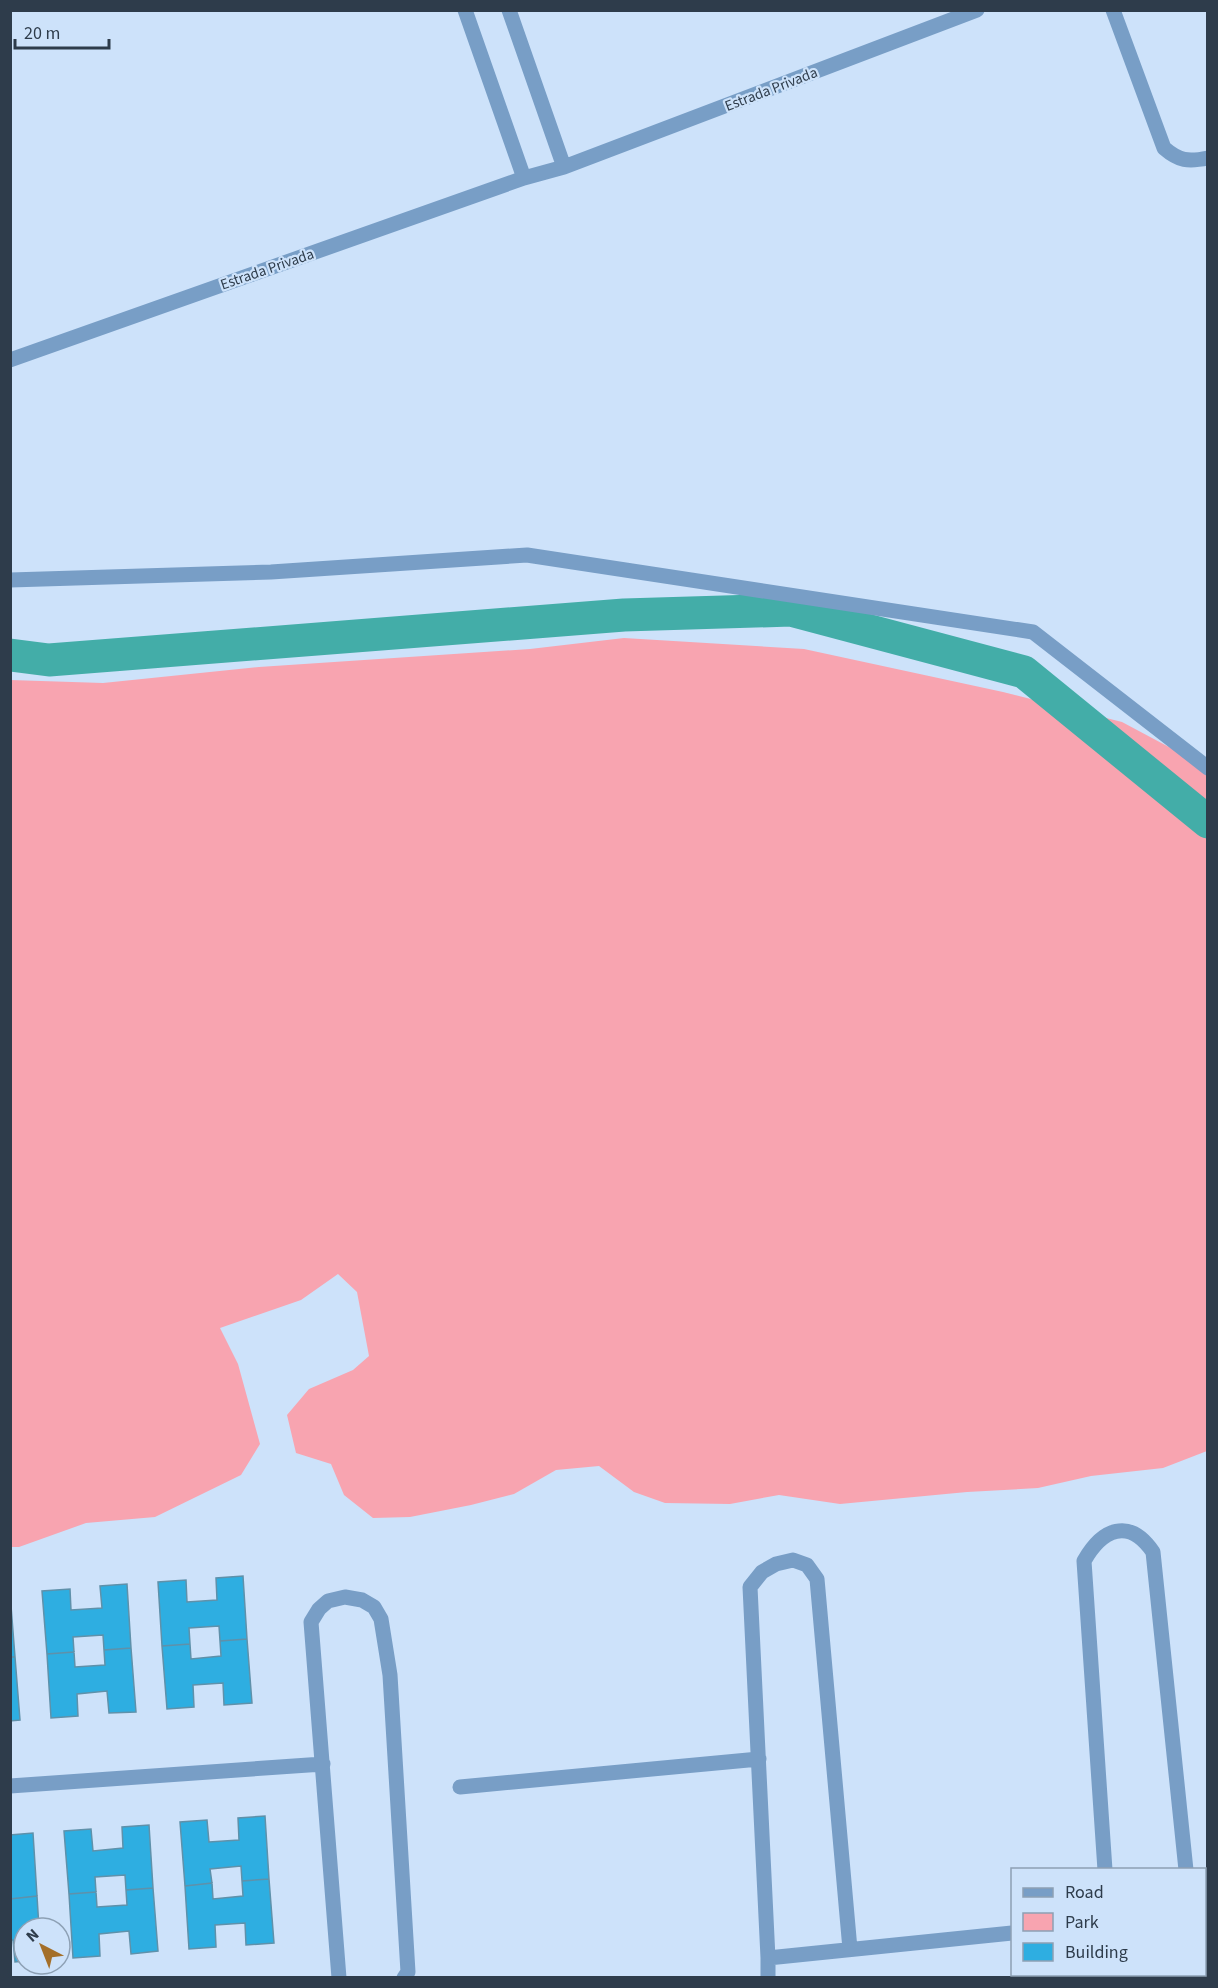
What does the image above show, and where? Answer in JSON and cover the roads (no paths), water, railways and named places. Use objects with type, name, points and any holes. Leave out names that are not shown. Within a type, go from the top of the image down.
[{"type":"street","points":[[465,10],[524,178]]},
{"type":"street","points":[[509,10],[564,167]]},
{"type":"street","name":"Estrada Privada","points":[[10,360],[524,178],[564,167],[977,10]]},
{"type":"street","points":[[1113,10],[1164,148],[1178,158],[1191,162],[1208,158]]},
{"type":"street","points":[[10,580],[270,572],[526,555],[1033,632],[1208,768]]},
{"type":"street","points":[[1105,1868],[1084,1561],[1093,1545],[1105,1534],[1132,1531],[1144,1540],[1153,1552],[1186,1868]]},
{"type":"street","points":[[768,1977],[750,1587],[762,1572],[776,1564],[793,1560],[807,1565],[817,1579],[850,1948]]},
{"type":"street","points":[[339,1977],[311,1622],[319,1609],[328,1601],[345,1597],[362,1600],[374,1607],[381,1619],[390,1675],[408,1972],[404,1977]]},
{"type":"street","points":[[460,1787],[759,1759]]},
{"type":"street","points":[[10,1786],[323,1764]]},
{"type":"street","points":[[768,1958],[1011,1933]]},
{"type":"waterway","points":[[10,655],[49,660],[624,615],[791,610],[1024,672],[1208,822]]}]
